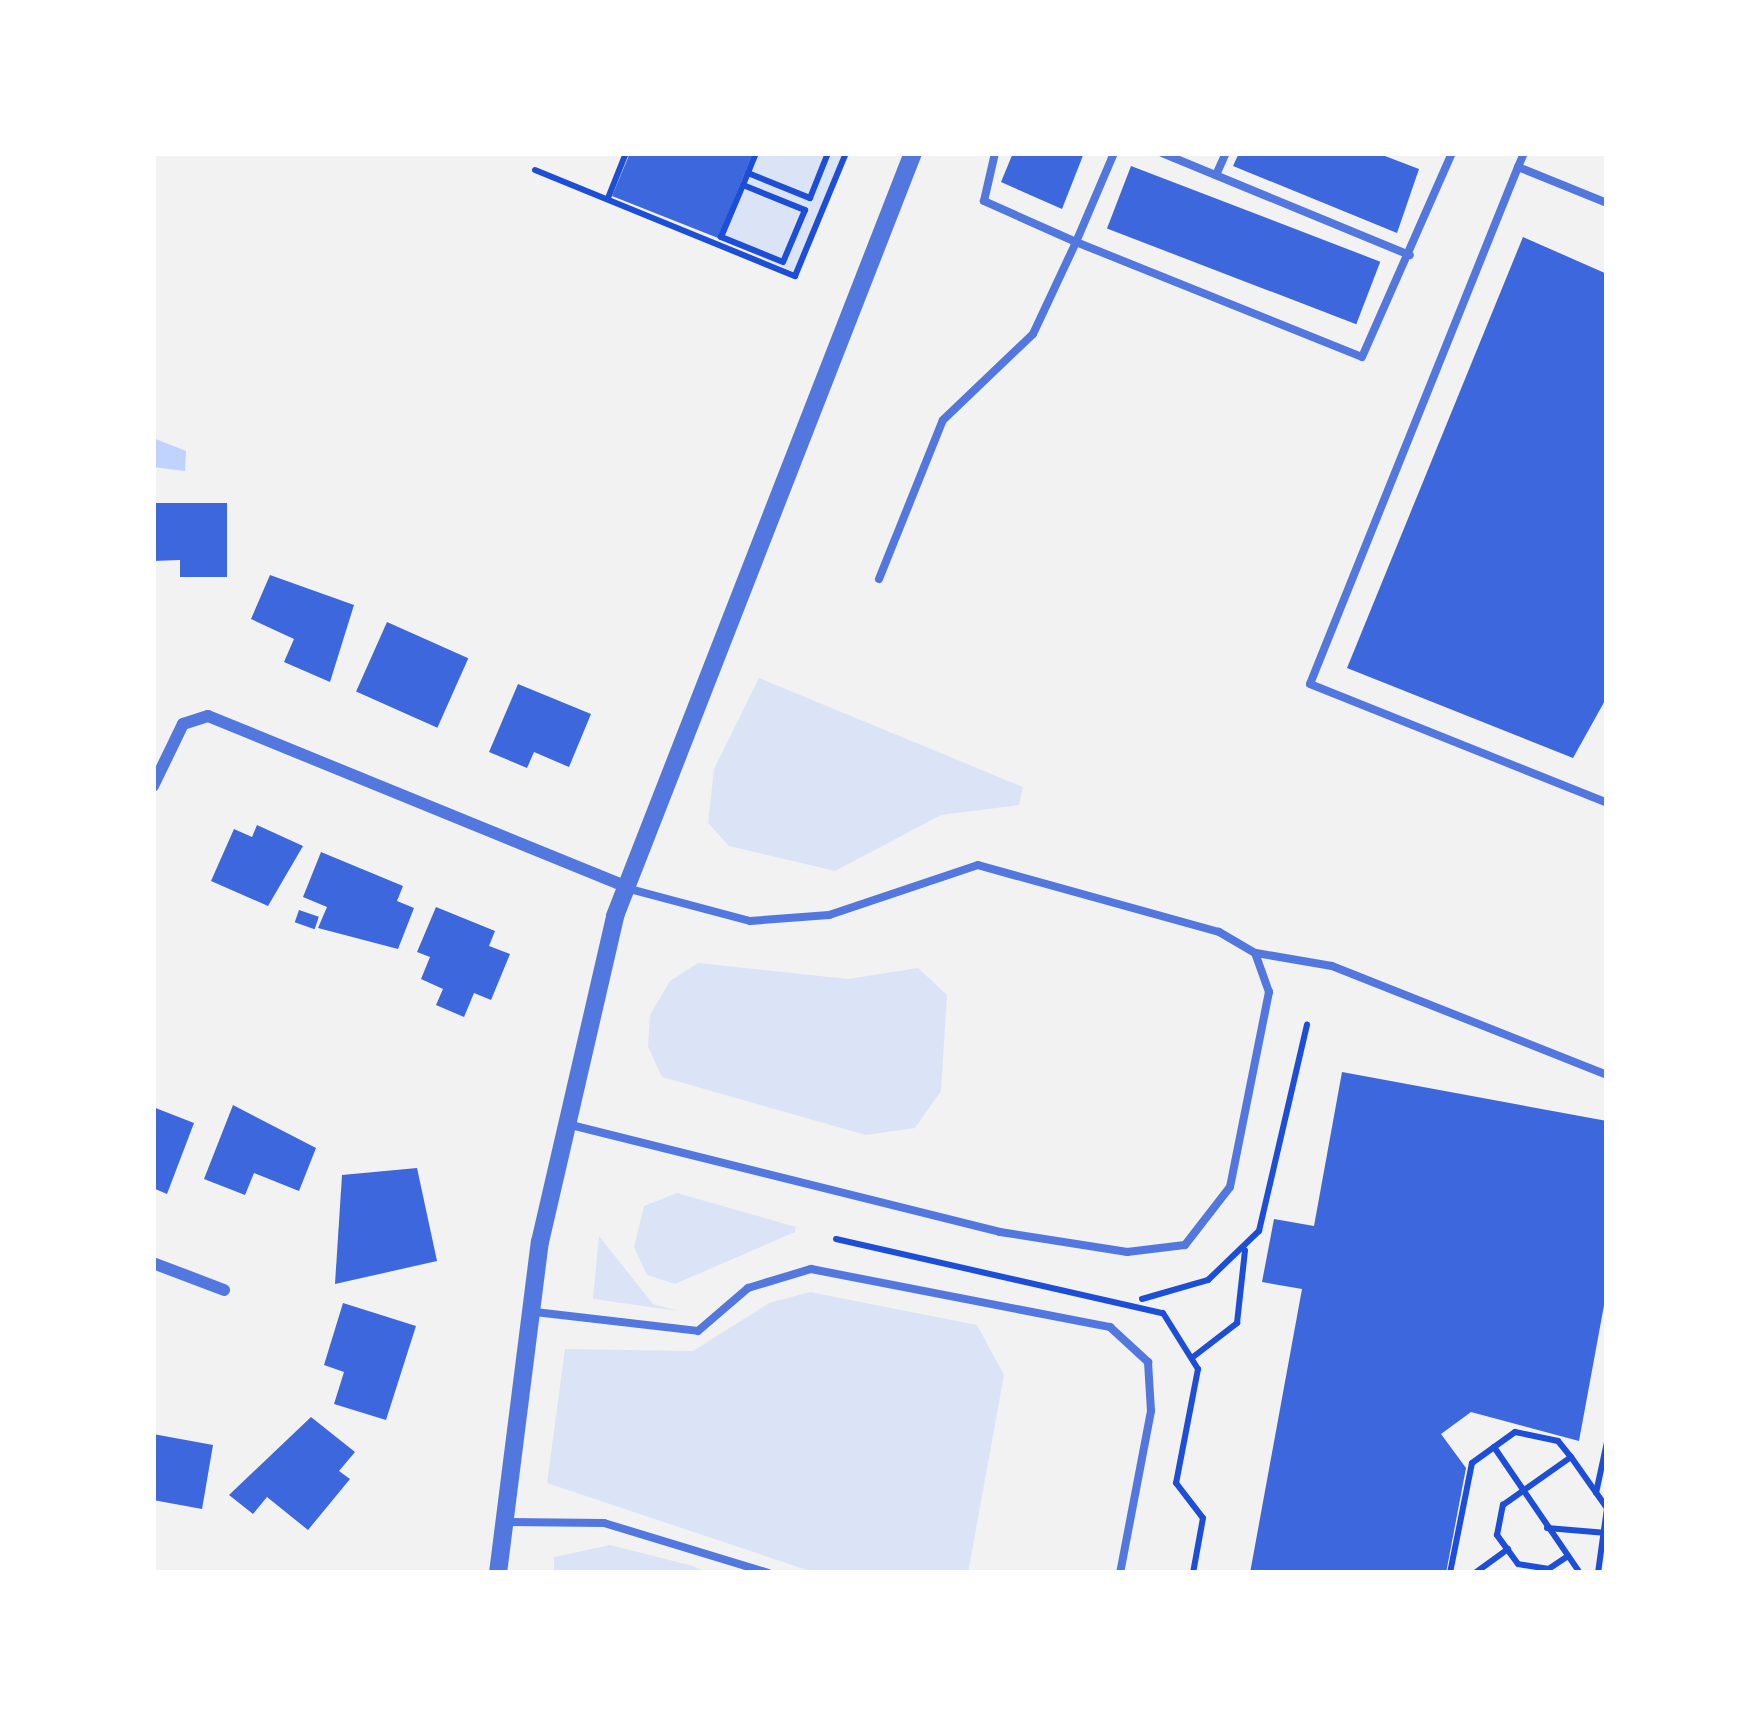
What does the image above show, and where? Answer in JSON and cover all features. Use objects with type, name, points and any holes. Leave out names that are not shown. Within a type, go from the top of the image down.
[{"type":"street","points":[[498,1573],[530,1311],[563,1124],[626,887],[913,153]]},
{"type":"street","points":[[153,786],[183,724],[241,724],[626,887]]},
{"type":"street","points":[[153,1263],[224,1290]]},
{"type":"lane","points":[[995,153],[983,201],[1362,357],[1411,256],[1452,153]]},
{"type":"lane","points":[[879,579],[944,420],[1033,334],[1114,153]]},
{"type":"lane","points":[[1162,153],[1411,256]]},
{"type":"lane","points":[[1216,176],[1226,153]]},
{"type":"lane","points":[[1524,153],[1310,684],[1607,802]]},
{"type":"lane","points":[[1518,167],[1607,203]]},
{"type":"lane","points":[[626,887],[750,921],[829,915],[978,865],[1076,886],[1255,953],[1332,966],[1607,1075]]},
{"type":"lane","points":[[563,1124],[1000,1232],[1159,1253],[1212,1222],[1230,1186],[1269,992],[1255,953]]},
{"type":"lane","points":[[530,1311],[698,1331],[748,1288],[811,1269],[1110,1327],[1148,1362],[1151,1411],[1120,1573]]},
{"type":"lane","points":[[502,1522],[604,1523],[769,1573]]},
{"type":"path","points":[[608,198],[626,153]]},
{"type":"path","points":[[743,185],[805,210],[783,262],[721,237],[756,153]]},
{"type":"path","points":[[748,173],[810,198],[828,153]]},
{"type":"path","points":[[535,170],[795,276],[846,153]]},
{"type":"path","points":[[836,1239],[1138,1299],[1193,1357]]},
{"type":"path","points":[[1192,1573],[1203,1519],[1176,1483],[1193,1357],[1237,1323],[1246,1248]]},
{"type":"path","points":[[1450,1573],[1472,1463],[1515,1432],[1558,1441],[1607,1508],[1598,1573]]},
{"type":"path","points":[[1596,1493],[1607,1442]]},
{"type":"path","points":[[1494,1447],[1580,1573]]},
{"type":"path","points":[[1568,1556],[1550,1569],[1518,1564],[1497,1535],[1503,1505],[1571,1457]]},
{"type":"path","points":[[1547,1528],[1605,1532]]},
{"type":"path","points":[[1475,1573],[1508,1549]]},
{"type":"shaded area","points":[[753,153],[843,153],[794,272],[718,238]]},
{"type":"shaded area","points":[[759,678],[1023,787],[1019,805],[941,815],[835,871],[729,846],[708,823],[714,769]]},
{"type":"shaded area","points":[[698,963],[848,979],[918,968],[947,995],[941,1091],[915,1128],[866,1135],[662,1077],[648,1047],[650,1015],[670,981]]},
{"type":"shaded area","points":[[677,1193],[796,1227],[795,1232],[675,1284],[647,1275],[634,1247],[644,1206]]},
{"type":"shaded area","points":[[599,1236],[653,1304],[678,1311],[593,1299]]},
{"type":"shaded area","points":[[810,1292],[977,1325],[1004,1375],[968,1573],[816,1573],[547,1483],[565,1349],[693,1351],[769,1303]]},
{"type":"shaded area","points":[[610,1545],[709,1573],[554,1573],[554,1557]]},
{"type":"water","points":[[153,438],[186,451],[185,471],[153,467]]},
{"type":"building","points":[[630,153],[753,153],[718,238],[612,196]]},
{"type":"building","points":[[1013,153],[1084,153],[1062,209],[1001,182]]},
{"type":"building","points":[[1239,153],[1377,153],[1419,169],[1397,233],[1233,166]]},
{"type":"building","points":[[1131,166],[1380,262],[1356,324],[1107,229]]},
{"type":"building","points":[[1523,237],[1607,274],[1607,697],[1573,758],[1347,668]]},
{"type":"building","points":[[153,503],[227,503],[227,577],[180,577],[180,560],[153,561]]},
{"type":"building","points":[[270,575],[354,605],[330,682],[284,662],[294,639],[251,619]]},
{"type":"building","points":[[387,622],[468,658],[437,728],[356,691]]},
{"type":"building","points":[[518,684],[591,714],[569,767],[534,752],[527,768],[489,752]]},
{"type":"building","points":[[257,825],[303,846],[268,906],[211,881],[234,829],[252,837]]},
{"type":"building","points":[[321,852],[403,886],[397,901],[414,908],[398,949],[318,928],[327,907],[303,897]]},
{"type":"building","points":[[436,907],[495,931],[489,946],[510,954],[491,1000],[474,993],[464,1017],[436,1005],[443,989],[421,979],[430,957],[417,952]]},
{"type":"building","points":[[299,910],[319,917],[315,929],[295,922]]},
{"type":"building","points":[[1342,1072],[1607,1121],[1607,1289],[1579,1441],[1471,1412],[1441,1434],[1466,1468],[1446,1573],[1250,1573],[1302,1289],[1262,1282],[1274,1219],[1314,1226]]},
{"type":"building","points":[[233,1105],[316,1148],[299,1191],[254,1173],[245,1195],[204,1179]]},
{"type":"building","points":[[153,1107],[194,1123],[167,1194],[153,1188]]},
{"type":"building","points":[[417,1168],[437,1261],[335,1284],[342,1175]]},
{"type":"building","points":[[343,1303],[416,1326],[386,1420],[334,1404],[344,1372],[324,1365]]},
{"type":"building","points":[[311,1417],[355,1452],[339,1471],[350,1479],[308,1530],[267,1497],[253,1514],[229,1495]]},
{"type":"building","points":[[153,1434],[213,1445],[202,1509],[153,1500]]}]
